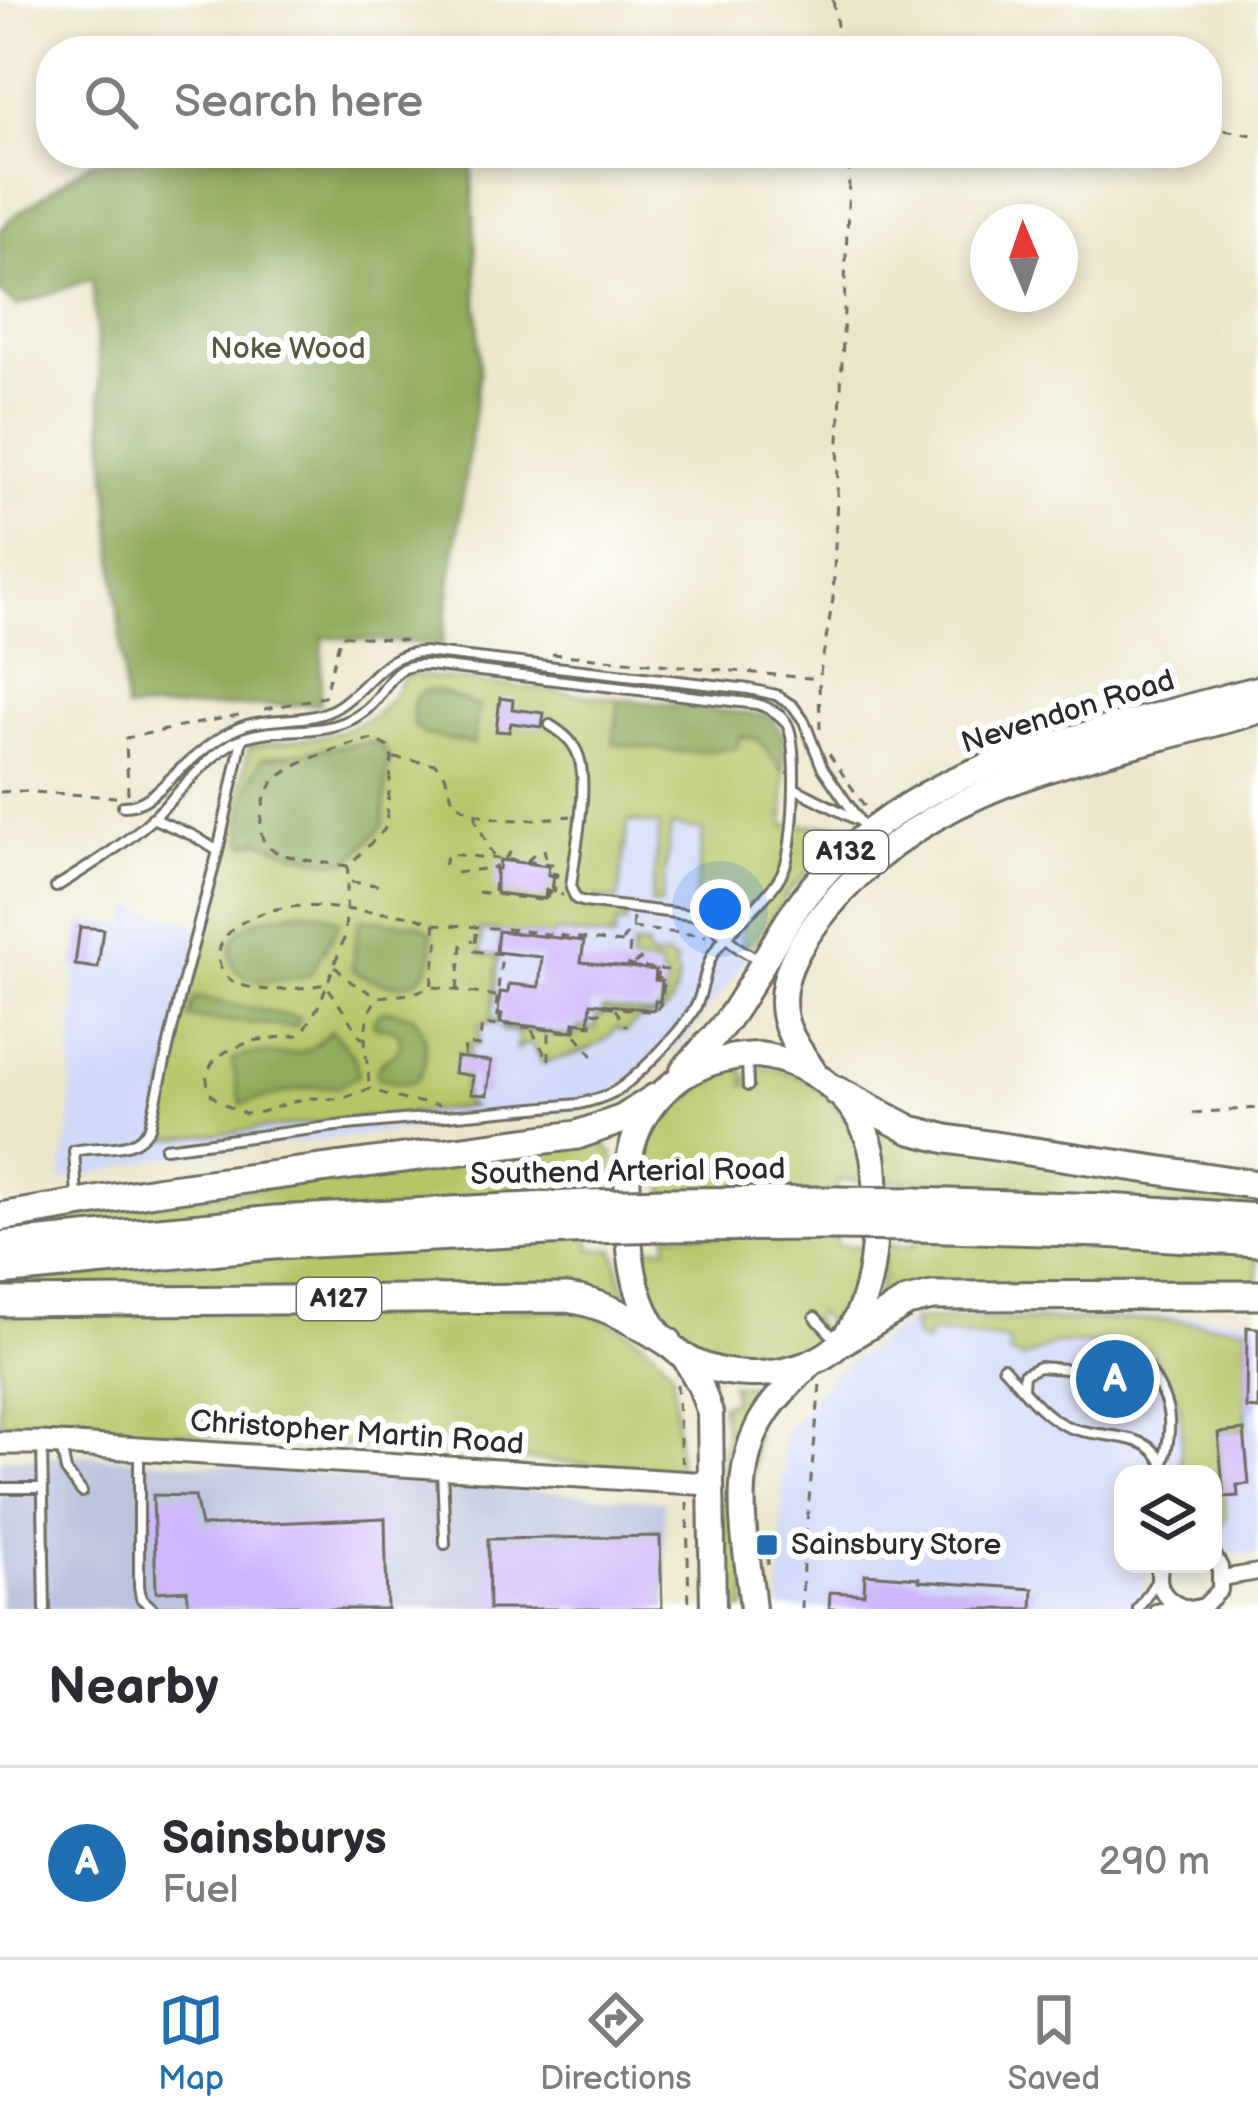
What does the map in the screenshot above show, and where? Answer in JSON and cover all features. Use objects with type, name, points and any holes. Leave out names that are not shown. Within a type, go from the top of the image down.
[{"type":"highway","points":[[0,1217],[577,1136],[622,1119],[664,1089]]},
{"type":"highway","points":[[837,1091],[911,1130],[947,1139],[1258,1185]]},
{"type":"highway","name":"Southend Arterial Road","points":[[0,1246],[275,1220],[1107,1208],[1258,1218]]},
{"type":"highway","name":"Southend Arterial Road","points":[[915,1214],[1102,1233],[1258,1242]]},
{"type":"highway","name":"Southend Arterial Road","points":[[0,1271],[590,1216]]},
{"type":"highway","points":[[840,1342],[907,1302],[932,1296],[1258,1295]]},
{"type":"highway","name":"A127","points":[[0,1302],[567,1298],[614,1310],[676,1358]]},
{"type":"main road","name":"Nevendon Road","points":[[664,1089],[734,1012],[803,898],[866,823],[987,764],[1258,688]]},
{"type":"main road","name":"Nevendon Road","points":[[814,1072],[788,1027],[785,980],[817,920],[872,861],[934,816],[994,788],[1258,711]]},
{"type":"main road","name":"A132","points":[[712,1609],[695,1480],[710,1413],[701,1387],[676,1358],[640,1301],[632,1276],[628,1229],[629,1160],[640,1127],[664,1089],[714,1060],[747,1055],[785,1059],[814,1072],[837,1091],[862,1124],[873,1156],[874,1253],[859,1310],[840,1342]]},
{"type":"main road","points":[[753,1609],[744,1465],[762,1417],[778,1397],[815,1372],[840,1342]]},
{"type":"main road","points":[[676,1358],[755,1374],[815,1372]]},
{"type":"street","name":"Christopher Martin Road","points":[[0,1443],[695,1480]]},
{"type":"street","points":[[1222,1578],[1258,1572]]},
{"type":"street","points":[[1161,1573],[1165,1597],[1193,1608],[1215,1597],[1221,1573]]},
{"type":"lane","points":[[123,806],[145,800],[232,731],[328,712],[350,698],[382,665],[413,652],[776,695],[799,714],[822,767],[866,823]]},
{"type":"lane","points":[[56,887],[116,849],[220,753],[242,739],[349,721],[376,701],[395,672],[409,665],[766,707],[783,719],[791,733],[794,788],[789,855],[783,872],[710,961],[688,1019],[630,1080],[602,1098],[526,1110],[336,1126],[165,1148]]},
{"type":"lane","points":[[550,725],[571,741],[581,762],[574,896],[585,902],[700,916],[762,961]]},
{"type":"lane","points":[[78,1203],[74,1151],[136,1143],[150,1126],[242,739]]},
{"type":"lane","points":[[794,788],[866,823]]},
{"type":"lane","points":[[152,818],[218,851]]},
{"type":"lane","points":[[747,1055],[748,1086]]},
{"type":"lane","points":[[815,1317],[840,1342]]},
{"type":"lane","points":[[1132,1362],[1147,1367],[1167,1404],[1170,1428],[1165,1465]]},
{"type":"lane","points":[[1003,1367],[1042,1411],[1066,1426],[1147,1444],[1159,1452],[1163,1465]]},
{"type":"lane","points":[[1022,1388],[1024,1374],[1040,1367],[1093,1371]]},
{"type":"lane","points":[[45,1609],[42,1488],[51,1443]]},
{"type":"lane","points":[[51,1443],[82,1492]]},
{"type":"lane","points":[[139,1449],[139,1586],[141,1598],[153,1609]]},
{"type":"lane","points":[[442,1468],[445,1544]]},
{"type":"lane","points":[[0,1489],[42,1488]]},
{"type":"lane","points":[[1138,1609],[1158,1573]]},
{"type":"lane","points":[[1155,1609],[1193,1608]]},
{"type":"path","points":[[833,0],[839,36]]},
{"type":"path","points":[[1222,130],[1258,136]]},
{"type":"path","points":[[849,168],[833,599],[819,679],[820,741],[866,823]]},
{"type":"path","points":[[348,866],[270,849],[261,832],[266,794],[289,770],[374,740],[383,743],[392,758],[384,830],[348,866],[347,926],[313,1015],[298,1035],[252,1041],[218,1057],[209,1068],[206,1087],[238,1113],[253,1114],[306,1099],[340,1099],[369,1089],[441,1105]]},
{"type":"path","points":[[392,758],[435,764],[445,775],[452,815],[461,808]]},
{"type":"path","points":[[453,801],[476,814],[531,819],[579,815]]},
{"type":"path","points":[[476,814],[494,858],[494,894]]},
{"type":"path","points":[[506,859],[515,846]]},
{"type":"path","points":[[528,862],[541,849],[547,864]]},
{"type":"path","points":[[444,865],[448,854],[551,864],[550,873],[556,874],[554,893]]},
{"type":"path","points":[[456,873],[494,867]]},
{"type":"path","points":[[349,882],[385,886]]},
{"type":"path","points":[[478,892],[547,901],[548,893],[574,896]]},
{"type":"path","points":[[326,984],[294,989],[242,985],[222,970],[219,949],[236,927],[262,913],[292,906],[621,942],[630,944],[628,965],[675,970]]},
{"type":"path","points":[[621,942],[632,928],[634,908]]},
{"type":"path","points":[[430,987],[438,941],[434,924]]},
{"type":"path","points":[[477,927],[474,951],[502,955],[495,1015],[500,1016],[499,1027]]},
{"type":"path","points":[[632,928],[713,938]]},
{"type":"path","points":[[457,991],[462,946],[476,939]]},
{"type":"path","points":[[631,965],[647,955]]},
{"type":"path","points":[[335,967],[377,997],[404,996],[430,987],[498,996]]},
{"type":"path","points":[[575,1034],[576,1024],[591,1026],[592,1012],[600,1013],[601,1006],[655,1012],[662,1002],[664,979],[657,978],[658,968]]},
{"type":"path","points":[[326,984],[365,1038]]},
{"type":"path","points":[[369,1089],[367,1015],[377,997]]},
{"type":"path","points":[[614,1007],[627,1027]]},
{"type":"path","points":[[464,1056],[466,1044],[479,1046],[482,1024],[575,1034],[595,1059]]},
{"type":"path","points":[[531,1028],[547,1062],[550,1030]]},
{"type":"path","points":[[1193,1113],[1258,1108]]},
{"type":"path","points":[[676,1358],[681,1456],[695,1480],[689,1609]]},
{"type":"path","points":[[802,1609],[815,1372]]},
{"type":"path","points":[[764,1535],[768,1567]]},
{"type":"shaded area","points":[[406,674],[769,716],[784,735],[783,825],[851,827],[790,890],[726,988],[684,1039],[656,1066],[583,1109],[156,1159],[60,1181],[70,1125],[75,965],[81,921],[127,925],[131,907],[205,927],[250,747],[320,737],[371,718],[390,701]]},
{"type":"shaded area","points":[[1258,1318],[1258,1552],[1243,1556],[1222,1545],[1222,1465],[1114,1465],[1114,1573],[1148,1573],[1145,1586],[1156,1609],[779,1609],[784,1433],[831,1375],[913,1319]]},
{"type":"shaded area","points":[[85,1455],[664,1501],[667,1609],[0,1609],[0,1459]]},
{"type":"green space","name":"Noke Wood","points":[[83,168],[472,168],[480,370],[442,645],[323,637],[320,704],[126,710],[92,278],[17,306],[0,293],[0,231]]},
{"type":"green space","points":[[406,674],[619,699],[614,744],[683,752],[735,748],[739,736],[759,739],[784,773],[784,825],[851,827],[790,890],[754,945],[743,944],[742,929],[733,923],[722,927],[709,913],[694,909],[703,830],[671,826],[661,905],[651,904],[660,825],[628,821],[618,900],[595,898],[595,909],[627,913],[626,924],[616,924],[614,939],[481,930],[481,954],[499,956],[491,1018],[498,1020],[497,1024],[481,1023],[478,1044],[470,1044],[463,1100],[470,1107],[158,1140],[175,1046],[250,747],[312,738],[357,725],[381,710]]},
{"type":"green space","points":[[424,691],[439,691],[479,707],[473,744],[423,734],[413,724],[414,701]]},
{"type":"green space","points":[[619,699],[769,716],[784,735],[784,773],[758,739],[740,736],[736,748],[683,752],[614,744]]},
{"type":"green space","points":[[368,742],[381,745],[388,755],[383,825],[354,856],[329,861],[258,840],[246,845],[245,800],[263,758]]},
{"type":"green space","points":[[302,911],[340,921],[310,975],[267,981],[236,970],[231,950],[240,931],[258,920]]},
{"type":"green space","points":[[359,919],[418,924],[431,932],[432,952],[421,977],[397,985],[352,969]]},
{"type":"green space","points":[[633,946],[647,947],[653,959],[666,956],[676,962],[674,972],[679,976],[664,1012],[658,1015],[639,1019],[626,1032],[616,1028],[592,1048],[541,1063],[532,1045],[517,1050],[518,1032],[501,1030],[576,1037],[578,1027],[595,1029],[603,1009],[655,1015],[664,1003],[667,977],[660,975],[661,966],[631,962]]},
{"type":"green space","points":[[195,997],[299,1018],[296,1027],[189,1018]]},
{"type":"green space","points":[[388,1010],[413,1016],[422,1031],[425,1058],[414,1082],[378,1078],[381,1062],[401,1044],[394,1029],[374,1026],[377,1015]]},
{"type":"green space","points":[[332,1030],[355,1058],[359,1075],[337,1087],[309,1087],[241,1104],[232,1060],[251,1054],[299,1052]]},
{"type":"green space","points":[[760,1066],[802,1078],[830,1101],[854,1137],[864,1181],[837,1180],[837,1194],[665,1195],[664,1181],[643,1182],[648,1148],[644,1146],[680,1093],[738,1067],[744,1072],[745,1087],[751,1072]]},
{"type":"green space","points":[[878,1125],[1258,1191],[1258,1210],[915,1195],[915,1181],[885,1181]]},
{"type":"green space","points":[[601,1140],[614,1156],[612,1182],[589,1183],[589,1197],[0,1240],[0,1224]]},
{"type":"green space","points":[[667,1234],[836,1234],[837,1246],[863,1246],[854,1288],[834,1326],[817,1313],[811,1317],[822,1338],[799,1351],[749,1361],[701,1351],[662,1319],[647,1289],[640,1248],[667,1247]]},
{"type":"green space","points":[[915,1235],[1258,1250],[1258,1288],[938,1288],[870,1314],[885,1246],[914,1247]]},
{"type":"green space","points":[[590,1236],[591,1249],[613,1249],[630,1307],[0,1295],[0,1282],[124,1266]]},
{"type":"green space","points":[[558,1309],[615,1324],[667,1364],[673,1373],[679,1474],[82,1426],[0,1427],[0,1315]]},
{"type":"green space","points":[[912,1320],[1167,1320],[1247,1327],[1246,1429],[1218,1433],[1221,1465],[1180,1465],[1180,1408],[1146,1351],[1055,1344],[1022,1359],[1009,1353],[1010,1342],[1001,1339],[929,1333],[923,1343],[915,1336]]},
{"type":"green space","points":[[731,1385],[767,1385],[772,1391],[756,1414],[745,1609],[724,1609],[721,1405],[734,1400]]},
{"type":"green space","points":[[1222,1475],[1226,1517],[1222,1524]]},
{"type":"building","points":[[500,698],[513,700],[512,709],[544,713],[542,727],[511,723],[509,732],[496,731]]},
{"type":"building","points":[[500,860],[549,866],[548,875],[554,876],[552,891],[546,890],[545,899],[496,893]]},
{"type":"building","points":[[80,927],[103,929],[98,968],[75,965]]},
{"type":"building","points":[[498,931],[584,941],[581,962],[656,970],[655,980],[662,981],[660,1002],[655,1001],[654,1010],[591,1003],[589,1024],[574,1022],[573,1031],[500,1023],[500,992],[508,993],[509,984],[539,987],[542,957],[496,952]]},
{"type":"building","points":[[456,1057],[491,1061],[487,1095],[471,1094],[473,1076],[454,1073]]},
{"type":"building","points":[[1247,1327],[1258,1328],[1258,1409],[1246,1408]]},
{"type":"building","points":[[1094,1349],[1121,1351],[1126,1356],[1124,1367],[1142,1374],[1148,1385],[1147,1405],[1090,1400],[1092,1379],[1100,1370],[1093,1363]]},
{"type":"building","points":[[1244,1430],[1249,1484],[1237,1485],[1238,1496],[1224,1497],[1218,1433]]},
{"type":"building","points":[[153,1495],[195,1496],[201,1526],[385,1518],[387,1609],[189,1608],[187,1590],[156,1592]]},
{"type":"building","points":[[660,1536],[662,1609],[489,1609],[488,1539]]},
{"type":"building","points":[[865,1574],[1033,1589],[1032,1609],[829,1609],[830,1592],[864,1594]]},
{"type":"place","name":"Sainsburys","points":[[1115,1379]]},
{"type":"place","name":"Sainsbury Store","points":[[767,1545]]}]
